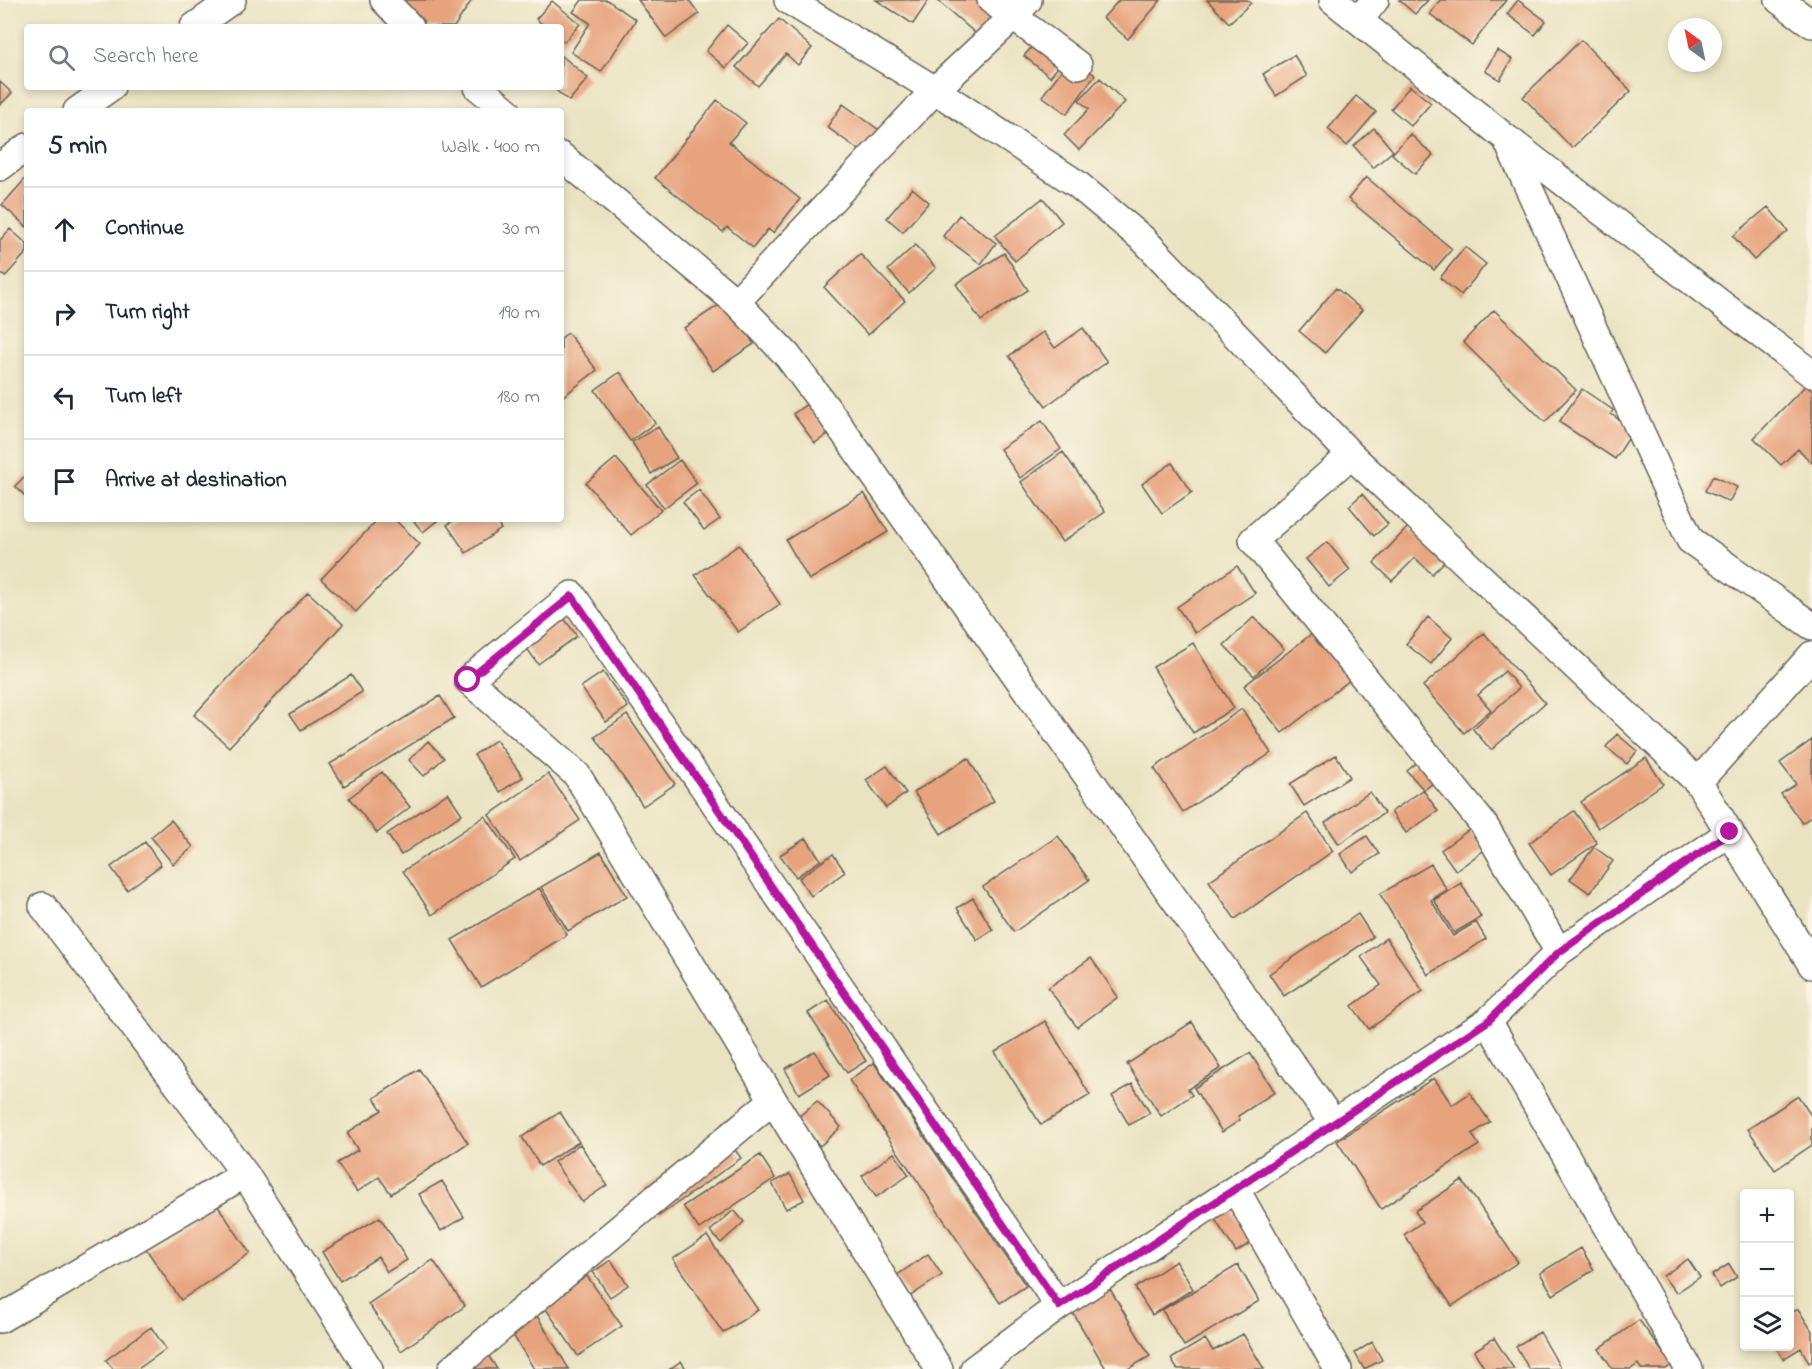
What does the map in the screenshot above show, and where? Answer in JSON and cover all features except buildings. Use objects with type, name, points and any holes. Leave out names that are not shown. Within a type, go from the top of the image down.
[{"type":"street","points":[[198,24],[232,0]]},
{"type":"street","points":[[384,0],[407,24]]},
{"type":"street","points":[[788,0],[935,90],[1077,184],[1144,240],[1352,455],[1698,782],[1812,965]]},
{"type":"street","points":[[991,0],[1021,8],[1078,65]]},
{"type":"street","points":[[1333,0],[1367,10],[1506,138],[1812,374]]},
{"type":"street","points":[[1779,0],[1812,24]]},
{"type":"street","points":[[736,302],[935,90],[1021,8]]},
{"type":"street","points":[[81,108],[107,90]]},
{"type":"street","points":[[482,90],[503,108]]},
{"type":"street","points":[[1506,138],[1690,540],[1812,626]]},
{"type":"street","points":[[0,166],[24,149]]},
{"type":"street","points":[[564,159],[736,302],[787,355],[1334,1124]]},
{"type":"street","points":[[1352,455],[1253,540],[1484,825],[1559,952]]},
{"type":"street","points":[[939,1369],[577,775],[468,680],[572,596],[1059,1306]]},
{"type":"street","points":[[1698,782],[1812,654]]},
{"type":"street","points":[[974,1369],[1059,1306],[1488,1021],[1559,952],[1730,832]]},
{"type":"street","points":[[43,906],[245,1174],[369,1369]]},
{"type":"street","points":[[1488,1021],[1689,1369]]},
{"type":"street","points":[[452,1369],[773,1100]]},
{"type":"street","points":[[0,1319],[245,1174]]},
{"type":"street","points":[[1236,1190],[1338,1369]]},
{"type":"route","points":[[468,680],[572,596],[1059,1306],[1488,1021],[1559,952],[1730,832]]}]
